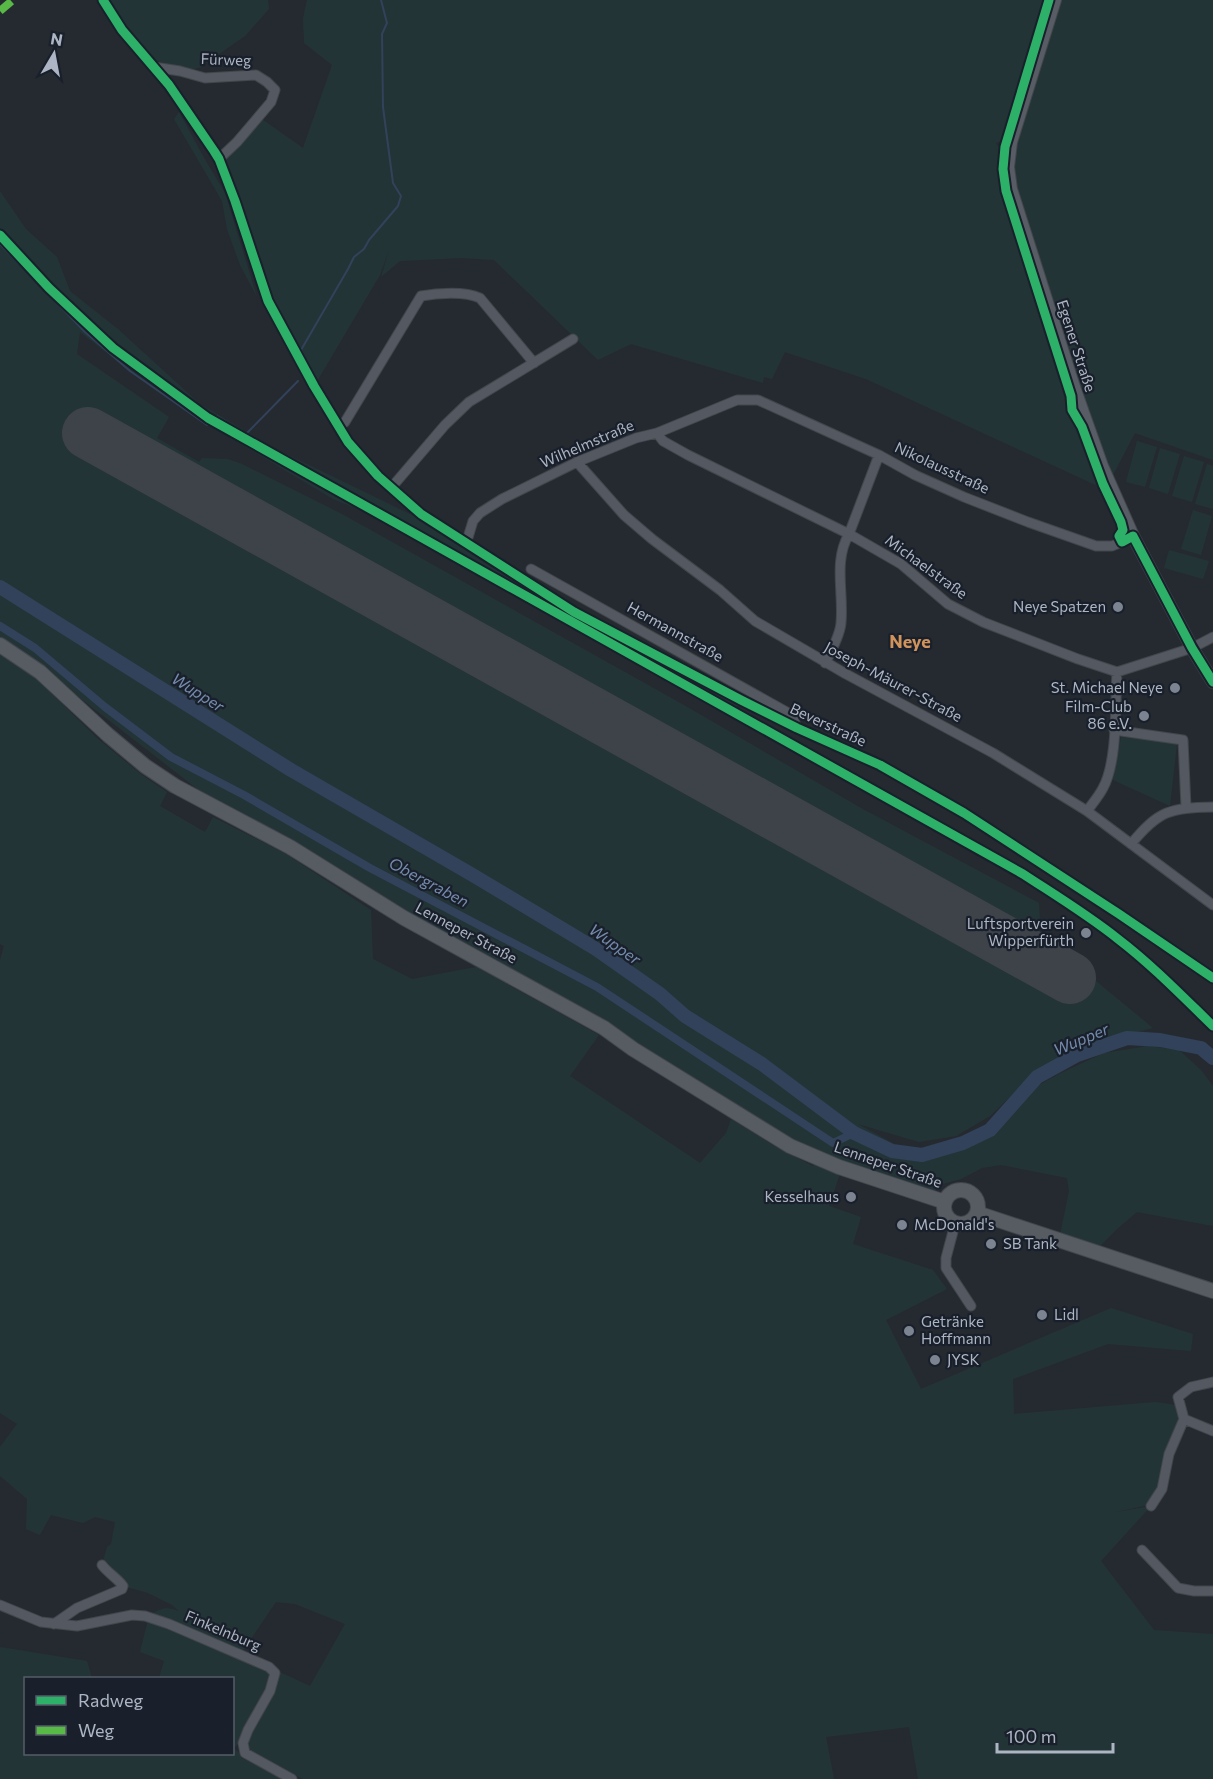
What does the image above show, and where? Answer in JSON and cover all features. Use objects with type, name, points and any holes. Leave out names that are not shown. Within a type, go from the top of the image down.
[{"type":"main road","name":"Lenneper Straße","points":[[0,645],[40,672],[145,766],[194,797],[290,847],[395,914],[604,1028],[633,1049],[790,1146],[839,1167],[945,1202]]},
{"type":"main road","points":[[966,1191],[971,1193],[977,1202],[977,1213],[966,1224],[956,1224],[947,1217],[945,1202],[953,1192],[966,1191]]},
{"type":"main road","points":[[977,1213],[1213,1291]]},
{"type":"street","name":"Beverstraße","points":[[103,0],[122,30],[169,85],[219,159],[236,201],[268,302],[348,442],[391,488],[421,514],[574,612],[797,728],[880,765],[964,813],[1213,978]]},
{"type":"street","name":"Egener Straße","points":[[1055,0],[1011,142],[1008,162],[1009,179],[1083,416],[1102,466],[1133,536],[1192,648],[1213,682]]},
{"type":"street","name":"Fürweg","points":[[154,67],[205,78],[256,75],[275,90],[271,102],[237,142],[219,159]]},
{"type":"street","points":[[339,427],[345,422],[421,296],[472,295],[480,298],[534,363]]},
{"type":"street","points":[[391,488],[445,425],[469,402],[573,339]]},
{"type":"street","name":"Nikolausstraße","points":[[741,399],[758,400],[967,498],[1096,546],[1112,546],[1133,536]]},
{"type":"street","name":"Wilhelmstraße","points":[[466,544],[473,521],[480,513],[501,499],[577,462],[741,399]]},
{"type":"street","name":"Michaelstraße","points":[[657,433],[663,441],[688,455],[849,534],[901,564],[948,604],[983,622],[1117,672]]},
{"type":"street","points":[[825,663],[841,625],[839,579],[844,543],[879,455]]},
{"type":"street","name":"Joseph-Mäurer-Straße","points":[[577,462],[624,515],[720,590],[755,621],[825,663],[993,753],[1087,811],[1213,906]]},
{"type":"street","name":"Hermannstraße","points":[[531,569],[792,715],[797,728]]},
{"type":"street","points":[[1087,811],[1104,788],[1110,770],[1117,672],[1192,648],[1213,637]]},
{"type":"street","points":[[1114,730],[1183,740],[1186,807]]},
{"type":"street","points":[[1131,844],[1148,825],[1166,813],[1186,807],[1213,807]]},
{"type":"street","points":[[956,1224],[945,1268],[971,1306]]},
{"type":"street","points":[[1151,1506],[1162,1489],[1169,1454],[1184,1419],[1178,1397],[1191,1387],[1213,1382]]},
{"type":"street","points":[[1184,1419],[1213,1431]]},
{"type":"street","points":[[1142,1550],[1178,1588],[1213,1591]]},
{"type":"street","points":[[54,1624],[77,1608],[122,1589],[121,1582],[107,1572],[102,1565]]},
{"type":"street","name":"Finkelnburg","points":[[0,1605],[41,1622],[77,1626],[132,1615],[145,1616],[268,1666],[275,1673],[273,1683],[248,1730],[243,1743],[244,1753],[292,1779]]},
{"type":"shaded area","points":[[108,0],[268,0],[269,9],[245,36],[199,68],[181,71],[156,60],[126,27]]},
{"type":"shaded area","points":[[307,0],[1049,0],[1006,139],[996,143],[1002,153],[1006,191],[1071,396],[1072,410],[1082,427],[1102,488],[866,379],[785,352],[772,379],[764,377],[763,383],[631,344],[598,360],[494,260],[462,258],[400,261],[381,277],[389,250],[380,275],[316,383],[272,298],[223,160],[259,117],[303,148],[332,65],[304,43],[303,18]]},
{"type":"shaded area","points":[[1061,0],[1213,0],[1213,460],[1135,433],[1111,479],[1015,187],[1015,160],[1020,133]]},
{"type":"shaded area","points":[[179,112],[225,193],[257,297],[240,265],[227,229],[222,201],[174,119]]},
{"type":"shaded area","points":[[0,191],[26,229],[57,257],[70,291],[118,329],[200,404],[274,448],[412,515],[461,547],[741,700],[733,713],[390,522],[333,499],[214,428],[120,363],[80,332],[77,354],[169,417],[157,438],[199,462],[202,458],[227,459],[242,464],[342,514],[684,705],[861,808],[1039,903],[1040,921],[1033,929],[1153,1028],[1104,1040],[1061,1057],[1035,1073],[990,1116],[956,1136],[919,1142],[858,1124],[922,1159],[969,1142],[995,1126],[1019,1096],[1104,1053],[1148,1046],[1179,1050],[1201,1070],[1213,1086],[1213,1226],[1137,1212],[1094,1252],[1059,1240],[1069,1191],[1067,1178],[1001,1165],[982,1168],[961,1179],[939,1185],[935,1191],[844,1162],[829,1206],[861,1217],[853,1244],[933,1270],[947,1289],[886,1320],[921,1389],[1111,1308],[1193,1334],[1191,1351],[1108,1344],[1013,1379],[1014,1414],[1155,1402],[1176,1405],[1181,1419],[1158,1490],[1148,1505],[1116,1512],[1151,1506],[1101,1561],[1154,1630],[1213,1634],[1213,1779],[918,1779],[909,1727],[826,1737],[834,1779],[303,1779],[248,1752],[245,1744],[277,1673],[282,1673],[310,1686],[345,1624],[295,1604],[276,1602],[242,1652],[150,1614],[164,1608],[179,1611],[148,1593],[123,1586],[102,1565],[107,1547],[111,1544],[115,1522],[95,1517],[83,1523],[51,1515],[40,1535],[26,1529],[27,1499],[0,1476],[0,1447],[17,1424],[0,1413],[0,960],[4,946],[0,944],[0,654],[36,678],[97,738],[142,775],[167,792],[160,806],[205,832],[213,817],[286,854],[371,910],[373,959],[412,979],[476,967],[599,1035],[570,1076],[700,1163],[726,1133],[731,1119],[776,1147],[813,1166],[818,1154],[737,1109],[607,1023],[425,924],[204,794],[0,638]]},
{"type":"shaded area","points":[[1137,441],[1157,447],[1145,487],[1126,482]]},
{"type":"shaded area","points":[[1160,448],[1180,454],[1168,494],[1149,488]]},
{"type":"shaded area","points":[[1184,456],[1204,462],[1192,502],[1172,496]]},
{"type":"shaded area","points":[[1207,464],[1213,466],[1213,509],[1195,504]]},
{"type":"shaded area","points":[[1193,510],[1212,516],[1201,555],[1181,549]]},
{"type":"shaded area","points":[[1169,550],[1209,561],[1203,579],[1164,568]]},
{"type":"shaded area","points":[[1121,737],[1177,743],[1170,806],[1113,780]]},
{"type":"shaded area","points":[[148,1620],[266,1667],[270,1674],[267,1689],[236,1747],[234,1746],[234,1677],[159,1677],[164,1661],[140,1652]]},
{"type":"shaded area","points":[[0,1647],[87,1661],[92,1677],[24,1677],[24,1755],[234,1755],[234,1749],[242,1758],[285,1779],[0,1779]]},
{"type":"waterway","points":[[309,367],[301,350],[354,257],[364,249],[398,206],[401,196],[393,183],[383,107],[382,34],[387,23],[381,0]]},
{"type":"waterway","points":[[0,244],[85,332],[130,371],[207,425]]},
{"type":"waterway","points":[[217,416],[246,434],[298,381]]},
{"type":"waterway","name":"Wupper","points":[[0,587],[291,770],[596,949],[660,994],[685,1016],[762,1064],[854,1133],[892,1151],[922,1155],[963,1143],[990,1130],[1037,1077],[1077,1055],[1127,1038],[1160,1040],[1201,1048],[1213,1058]]},
{"type":"waterway","name":"Obergraben","points":[[0,626],[35,648],[105,707],[171,757],[244,795],[370,868],[597,987],[833,1143],[854,1133]]},
{"type":"runway","points":[[88,433],[1070,978]]},
{"type":"marked path","points":[[0,11],[13,0]]},
{"type":"cycle path","points":[[103,0],[122,30],[169,85],[219,159],[268,301],[314,386],[348,442],[378,476],[421,514],[574,612],[741,700],[880,765],[964,813],[1213,978]]},
{"type":"cycle path","points":[[1049,0],[1005,147],[1003,169],[1006,191],[1071,396],[1072,410],[1082,427],[1103,484],[1121,522],[1123,530],[1119,536],[1122,542],[1133,536],[1192,648],[1213,682]]},
{"type":"cycle path","points":[[0,235],[49,288],[113,348],[208,418],[1023,874],[1083,913],[1131,949],[1213,1026]]},
{"type":"place","name":"Neye Spatzen","points":[[1118,607]]},
{"type":"place","name":"St. Michael Neye","points":[[1175,688]]},
{"type":"place","name":"Film-Club 86 e.V.","points":[[1144,716]]},
{"type":"place","name":"Luftsportverein Wipperfürth","points":[[1086,933]]},
{"type":"place","name":"Kesselhaus","points":[[851,1197]]},
{"type":"place","name":"McDonald's","points":[[902,1225]]},
{"type":"place","name":"SB Tank","points":[[991,1244]]},
{"type":"place","name":"Lidl","points":[[1042,1315]]},
{"type":"place","name":"Getränke Hoffmann","points":[[909,1331]]},
{"type":"place","name":"JYSK","points":[[935,1360]]},
{"type":"district","name":"Neye","points":[[910,642]]}]
